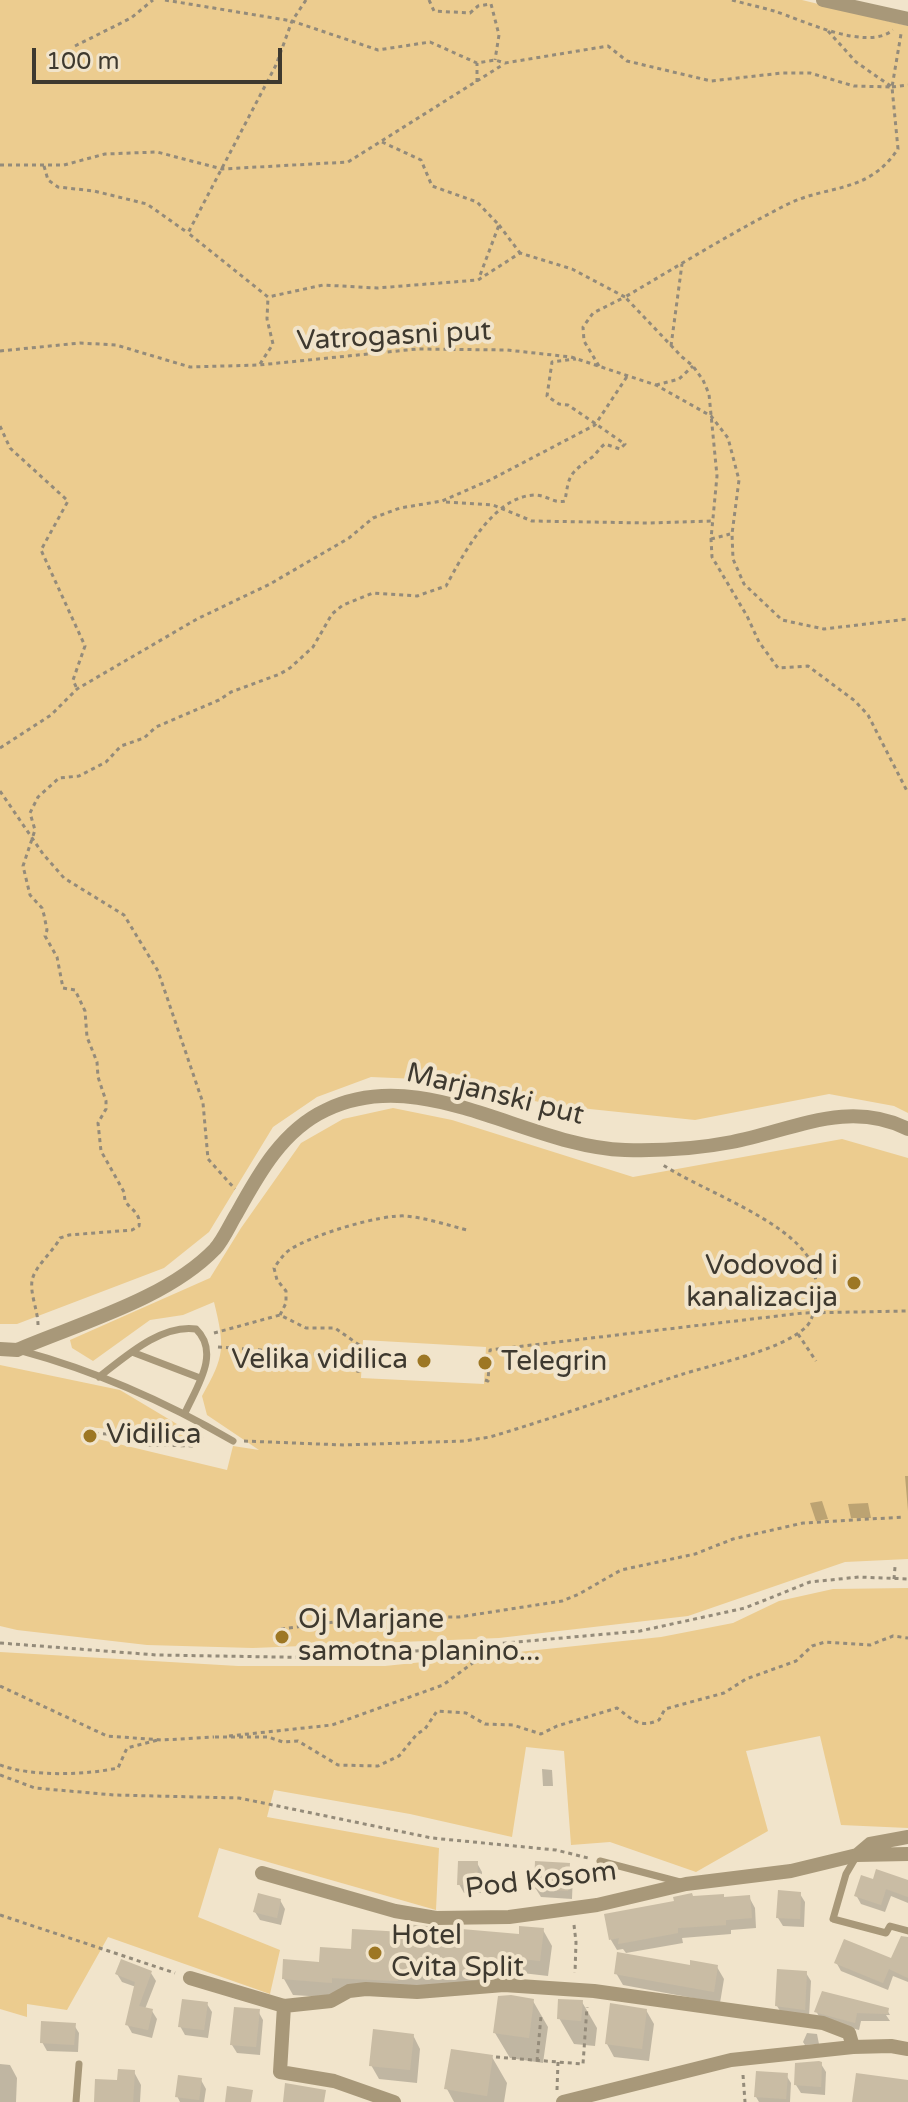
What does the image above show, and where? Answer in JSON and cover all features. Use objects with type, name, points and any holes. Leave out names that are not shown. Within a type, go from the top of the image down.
[{"type":"street","points":[[823,0],[907,19]]},
{"type":"street","name":"Marjanski put","points":[[0,1349],[17,1350],[138,1300],[178,1278],[218,1245],[276,1150],[302,1123],[328,1109],[374,1097],[396,1094],[437,1102],[568,1142],[621,1150],[678,1150],[855,1114],[891,1120],[908,1129]]},
{"type":"street","name":"Pod Kosom","points":[[857,1855],[870,1844],[908,1837]]},
{"type":"street","name":"Pod Kosom","points":[[262,1873],[395,1911],[436,1918],[509,1917],[587,1906],[686,1884],[791,1871],[857,1855],[908,1854]]},
{"type":"street","points":[[190,1978],[284,2006],[331,2001],[349,1991],[366,1989],[417,1992],[504,1985],[581,1990],[823,2023],[849,2033],[853,2047]]},
{"type":"street","points":[[284,2006],[280,2072],[334,2081],[394,2102]]},
{"type":"street","points":[[563,2102],[741,2059],[853,2047],[908,2049]]},
{"type":"lane","points":[[99,1377],[132,1352],[164,1335],[188,1328],[196,1329],[206,1347],[206,1367],[185,1413]]},
{"type":"lane","name":"Marjanski put","points":[[17,1350],[99,1377],[185,1413],[233,1441]]},
{"type":"lane","points":[[132,1352],[200,1378]]},
{"type":"lane","points":[[857,1855],[846,1874],[833,1919],[886,1933],[890,1926],[908,1931]]},
{"type":"lane","name":"Pod Kosom","points":[[600,1861],[686,1884]]},
{"type":"lane","points":[[76,2102],[79,2064]]},
{"type":"path","points":[[75,46],[131,18],[153,0]]},
{"type":"path","points":[[165,0],[292,21],[378,50],[430,42],[477,63],[495,60],[505,63]]},
{"type":"path","points":[[188,233],[276,65],[292,21],[306,0]]},
{"type":"path","points":[[429,0],[434,11],[470,13],[478,6],[491,4],[499,35],[495,60]]},
{"type":"path","points":[[732,0],[849,36],[890,34],[907,19]]},
{"type":"path","points":[[599,366],[584,341],[583,327],[593,313],[789,203],[843,189],[886,168],[898,149],[892,87],[907,19]]},
{"type":"path","points":[[828,31],[856,62],[892,87]]},
{"type":"path","points":[[0,165],[64,165],[105,154],[157,152],[222,169],[348,162],[505,63],[608,46],[627,61],[711,81],[810,73],[854,86],[908,85]]},
{"type":"path","points":[[477,63],[477,82]]},
{"type":"path","points":[[382,142],[421,160],[432,186],[477,202],[520,253],[572,269],[625,297],[693,366],[709,394],[717,476],[712,557],[721,576],[736,597],[759,642],[778,668],[808,666],[855,701],[868,715],[908,793]]},
{"type":"path","points":[[44,165],[48,180],[58,187],[109,194],[147,204],[165,214],[268,297]]},
{"type":"path","points":[[478,280],[499,225]]},
{"type":"path","points":[[268,297],[323,285],[377,288],[478,280],[520,253]]},
{"type":"path","points":[[671,346],[682,264]]},
{"type":"path","points":[[259,365],[273,344],[267,319],[268,297]]},
{"type":"path","name":"Vatrogasni put","points":[[0,351],[80,343],[116,345],[190,367],[259,365],[417,349],[507,350],[576,359],[656,385],[711,416],[728,438],[739,480],[732,534],[733,559],[744,584],[782,620],[824,629],[908,619]]},
{"type":"path","points":[[36,1332],[38,1321],[32,1280],[60,1238],[132,1230],[140,1222],[138,1214],[125,1201],[124,1192],[101,1151],[98,1123],[106,1109],[105,1096],[87,1037],[84,1008],[75,990],[63,988],[57,957],[45,936],[47,930],[42,908],[27,887],[23,866],[35,830],[30,813],[38,797],[56,780],[79,776],[106,762],[121,746],[144,738],[150,730],[231,692],[280,674],[313,647],[332,614],[343,605],[373,593],[417,596],[446,586],[481,530],[502,509],[534,495],[560,503],[565,501],[567,479],[584,461],[593,457],[605,444],[620,449],[625,444],[568,405],[559,404],[547,396],[552,362],[576,359]]},
{"type":"path","points":[[656,385],[679,379],[693,366]]},
{"type":"path","points":[[442,501],[490,480],[595,425],[628,375]]},
{"type":"path","points":[[0,426],[10,448],[68,501],[41,550],[85,646],[73,680],[77,689]]},
{"type":"path","points":[[0,748],[51,715],[77,689],[197,619],[270,584],[349,538],[373,518],[400,508],[442,501],[493,505],[532,521],[713,521]]},
{"type":"path","points":[[711,539],[732,534]]},
{"type":"path","points":[[0,791],[64,878],[124,915],[158,971],[203,1103],[208,1159],[244,1200]]},
{"type":"path","points":[[233,1441],[344,1445],[464,1441],[490,1437],[764,1349],[807,1326],[815,1312],[812,1262],[797,1244],[745,1209],[678,1175],[646,1150]]},
{"type":"path","points":[[280,1315],[286,1303],[286,1291],[277,1280],[274,1268],[287,1251],[311,1238],[401,1216],[428,1219],[467,1230]]},
{"type":"path","points":[[485,1380],[488,1381],[490,1350],[815,1312],[908,1311]]},
{"type":"path","points":[[203,1337],[280,1315],[306,1328],[335,1328],[362,1347]]},
{"type":"path","points":[[797,1333],[816,1361]]},
{"type":"path","points":[[206,1347],[358,1357],[358,1373],[361,1374]]},
{"type":"path","points":[[90,1436],[90,1433],[128,1435],[145,1446],[196,1446],[208,1427]]},
{"type":"path","points":[[281,1629],[364,1618],[459,1617],[562,1601],[621,1570],[695,1554],[733,1539],[803,1523],[904,1517]]},
{"type":"path","points":[[894,1579],[895,1567]]},
{"type":"path","points":[[0,1643],[157,1655],[338,1658],[640,1631],[745,1608],[810,1582],[859,1577],[908,1579]]},
{"type":"path","points":[[215,1737],[268,1737],[283,1742],[298,1741],[338,1765],[378,1766],[399,1756],[425,1729],[437,1711],[466,1713],[485,1724],[513,1725],[541,1734],[617,1708],[636,1724],[651,1724],[659,1720],[665,1709],[724,1693],[746,1679],[796,1661],[812,1646],[825,1642],[870,1645],[893,1636],[908,1638]]},
{"type":"path","points":[[0,1686],[107,1736],[162,1740],[215,1737],[332,1725],[443,1685],[497,1645]]},
{"type":"path","points":[[0,1765],[15,1771],[88,1774],[118,1768],[127,1748],[162,1740]]},
{"type":"path","points":[[0,1775],[35,1788],[198,1799],[239,1798],[432,1838],[556,1850],[600,1861]]},
{"type":"path","points":[[496,2057],[583,2064],[581,1990],[573,1920],[587,1906]]},
{"type":"path","points":[[0,1915],[190,1978]]},
{"type":"path","points":[[537,2061],[541,2016]]},
{"type":"path","points":[[741,2059],[745,2102]]},
{"type":"path","points":[[556,2102],[558,2062]]},
{"type":"shaded area","points":[[0,0],[802,0],[908,26],[908,1113],[894,1106],[829,1094],[695,1120],[561,1106],[417,1079],[371,1077],[317,1097],[273,1127],[209,1232],[164,1268],[17,1324],[0,1324]]},
{"type":"shaded area","points":[[393,1108],[452,1120],[633,1177],[842,1139],[908,1158],[908,1559],[845,1562],[688,1616],[499,1638],[253,1648],[147,1645],[0,1626],[0,1365],[120,1390],[197,1436],[192,1443],[152,1442],[137,1431],[85,1427],[81,1435],[227,1470],[233,1446],[259,1450],[207,1415],[202,1396],[221,1351],[214,1302],[183,1315],[150,1320],[93,1361],[72,1348],[70,1340],[210,1278],[301,1143],[343,1119]],"holes":[[[363,1340],[486,1347],[484,1384],[361,1378]]]},
{"type":"shaded area","points":[[908,1588],[908,1828],[841,1825],[820,1736],[746,1751],[768,1831],[696,1872],[610,1842],[571,1845],[564,1751],[526,1747],[512,1837],[410,1814],[274,1790],[267,1817],[439,1848],[436,1910],[219,1848],[198,1917],[280,1950],[270,1994],[108,1937],[67,2010],[27,2004],[27,2017],[0,2009],[0,1652],[238,1666],[385,1666],[661,1637],[733,1623],[779,1601],[833,1589]]},
{"type":"building","points":[[458,1861],[478,1861],[477,1885],[457,1885]]},
{"type":"building","points":[[535,1861],[570,1863],[568,1891],[534,1889]]},
{"type":"building","points":[[876,1869],[908,1880],[908,1897],[886,1889],[881,1905],[854,1896],[861,1875],[873,1879]]},
{"type":"building","points":[[778,1890],[801,1892],[800,1919],[776,1918]]},
{"type":"building","points":[[258,1893],[281,1899],[277,1918],[253,1912]]},
{"type":"building","points":[[692,1893],[693,1896],[750,1895],[752,1918],[726,1920],[726,1925],[678,1928],[678,1933],[618,1944],[619,1938],[609,1940],[604,1914],[674,1901],[673,1897]]},
{"type":"building","points":[[404,1924],[519,1934],[519,1926],[544,1928],[540,1961],[514,1958],[512,1976],[449,1970],[449,1974],[398,1972],[398,1981],[332,1978],[332,1983],[282,1979],[283,1959],[319,1962],[320,1947],[351,1949],[352,1929],[403,1932]]},
{"type":"building","points":[[901,1936],[908,1937],[908,1978],[889,1969],[883,1983],[834,1963],[844,1939],[891,1958]]},
{"type":"building","points":[[617,1952],[690,1965],[690,1960],[718,1965],[714,1992],[614,1974]]},
{"type":"building","points":[[121,1959],[152,1971],[139,2006],[153,2009],[148,2030],[125,2025],[135,1982],[115,1974]]},
{"type":"building","points":[[777,1969],[807,1971],[805,2010],[775,2006]]},
{"type":"building","points":[[822,1991],[889,2008],[888,2014],[857,2013],[855,2023],[814,2012]]},
{"type":"building","points":[[498,1996],[534,1999],[529,2038],[493,2033]]},
{"type":"building","points":[[182,1999],[208,2002],[204,2030],[178,2027]]},
{"type":"building","points":[[558,1999],[583,2000],[581,2021],[557,2019]]},
{"type":"building","points":[[610,2003],[647,2009],[642,2049],[605,2044]]},
{"type":"building","points":[[234,2007],[260,2009],[256,2047],[230,2045]]},
{"type":"building","points":[[41,2021],[76,2023],[74,2045],[40,2043]]},
{"type":"building","points":[[373,2029],[414,2034],[410,2070],[369,2066]]},
{"type":"building","points":[[451,2049],[493,2055],[487,2096],[444,2089]]},
{"type":"building","points":[[822,2062],[821,2087],[794,2085],[795,2063]]},
{"type":"building","points":[[118,2069],[135,2070],[133,2102],[94,2102],[95,2079],[117,2080]]},
{"type":"building","points":[[756,2071],[788,2073],[786,2099],[754,2097]]},
{"type":"building","points":[[856,2073],[908,2080],[908,2102],[852,2102]]},
{"type":"building","points":[[178,2075],[202,2078],[199,2100],[175,2097]]},
{"type":"building","points":[[285,2083],[326,2090],[324,2102],[283,2102]]},
{"type":"building","points":[[227,2086],[253,2090],[251,2102],[225,2102]]},
{"type":"place","name":"Vodovod i kanalizacija","points":[[854,1283]]},
{"type":"place","name":"Velika vidilica","points":[[424,1361]]},
{"type":"place","name":"Telegrin","points":[[485,1363]]},
{"type":"place","name":"Vidilica","points":[[90,1436]]},
{"type":"place","name":"Oj Marjane samotna planino...","points":[[282,1637]]},
{"type":"place","name":"Hotel Cvita Split","points":[[375,1953]]}]
